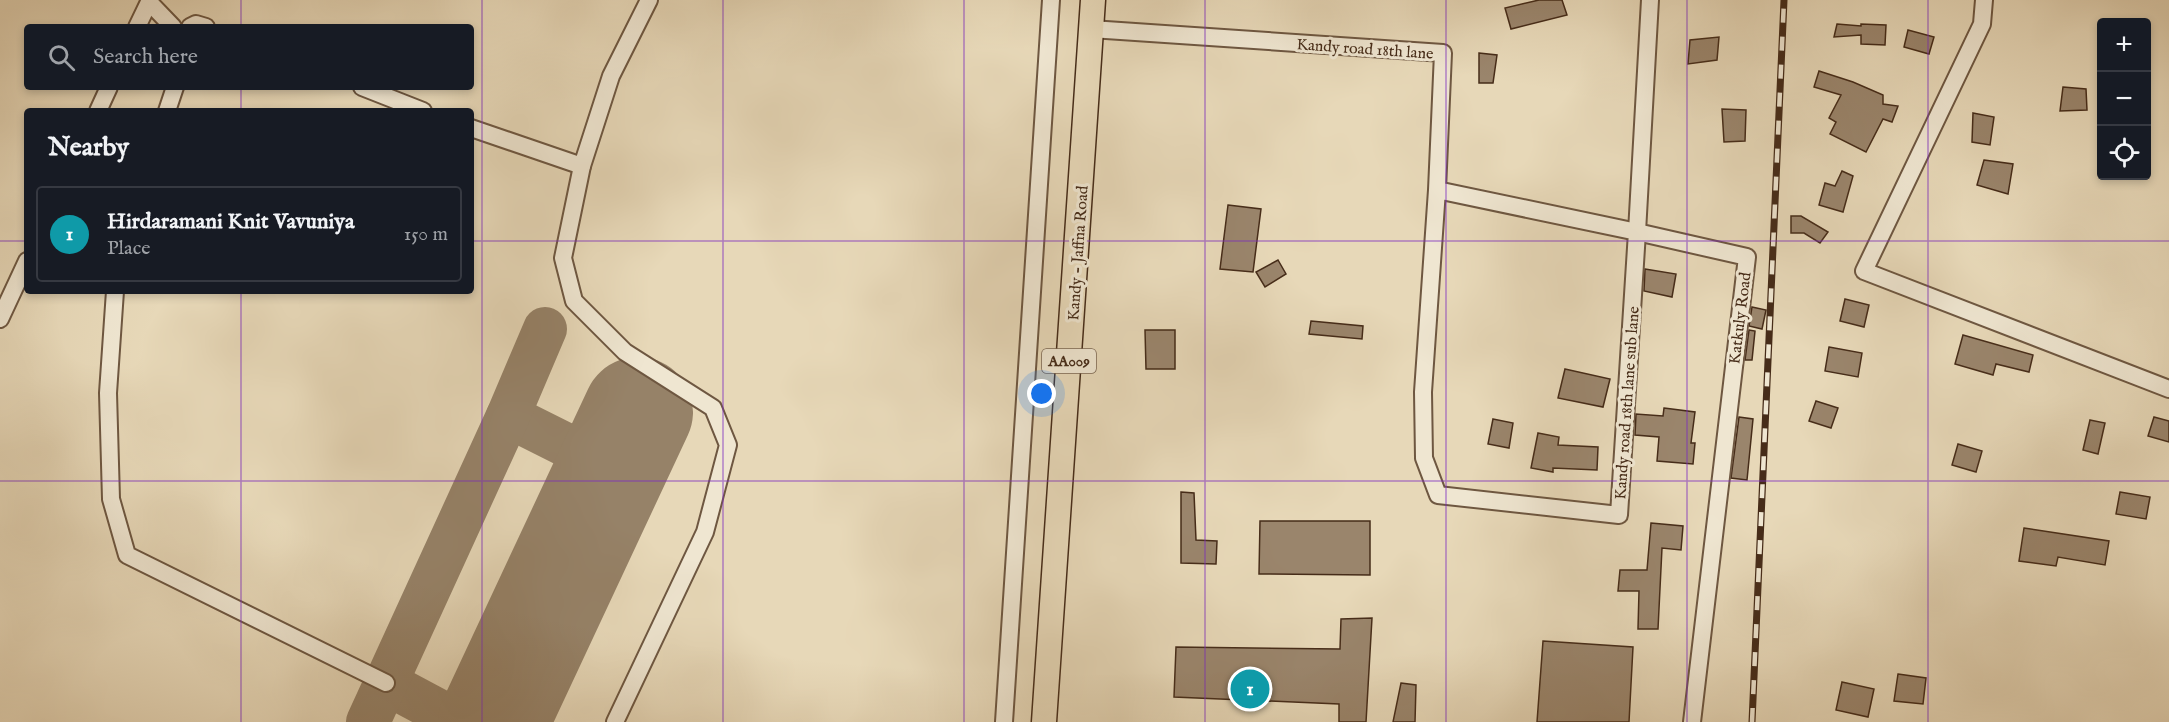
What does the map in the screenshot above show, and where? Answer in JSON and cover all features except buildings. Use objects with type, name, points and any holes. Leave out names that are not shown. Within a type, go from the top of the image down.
[{"type":"highway","name":"Kandy - Jaffna Road","points":[[1044,722],[1093,0]]},
{"type":"street","points":[[615,722],[705,532],[728,446],[713,408],[625,352],[574,301],[563,258],[582,166],[611,76],[650,0]]},
{"type":"street","points":[[1004,722],[1052,0]]},
{"type":"street","points":[[1437,190],[1637,231],[1650,0]]},
{"type":"street","points":[[1984,0],[1982,24],[1864,271],[2169,389]]},
{"type":"street","points":[[138,24],[149,1],[170,24]]},
{"type":"street","name":"Kandy road 18th lane","points":[[1091,29],[1443,53],[1437,190]]},
{"type":"street","points":[[99,108],[108,90]]},
{"type":"street","points":[[168,108],[174,90]]},
{"type":"street","points":[[370,90],[415,108]]},
{"type":"street","points":[[474,130],[582,166]]},
{"type":"street","name":"Kandy road 18th lane sub lane","points":[[1437,190],[1423,392],[1424,459],[1437,495],[1619,515],[1637,231]]},
{"type":"street","name":"Katkuly Road","points":[[1637,231],[1747,257],[1692,722]]},
{"type":"street","points":[[0,319],[24,267]]},
{"type":"street","points":[[115,294],[108,393],[111,499],[127,555],[386,683]]},
{"type":"taxiway","points":[[368,722],[508,416],[545,329]]},
{"type":"taxiway","points":[[508,416],[612,468]]},
{"type":"taxiway","points":[[386,683],[459,722]]},
{"type":"runway","points":[[493,722],[638,412]]},
{"type":"railway","points":[[1752,722],[1784,0]]},
{"type":"place","name":"Hirdaramani Knit Vavuniya","points":[[1250,689]]}]
